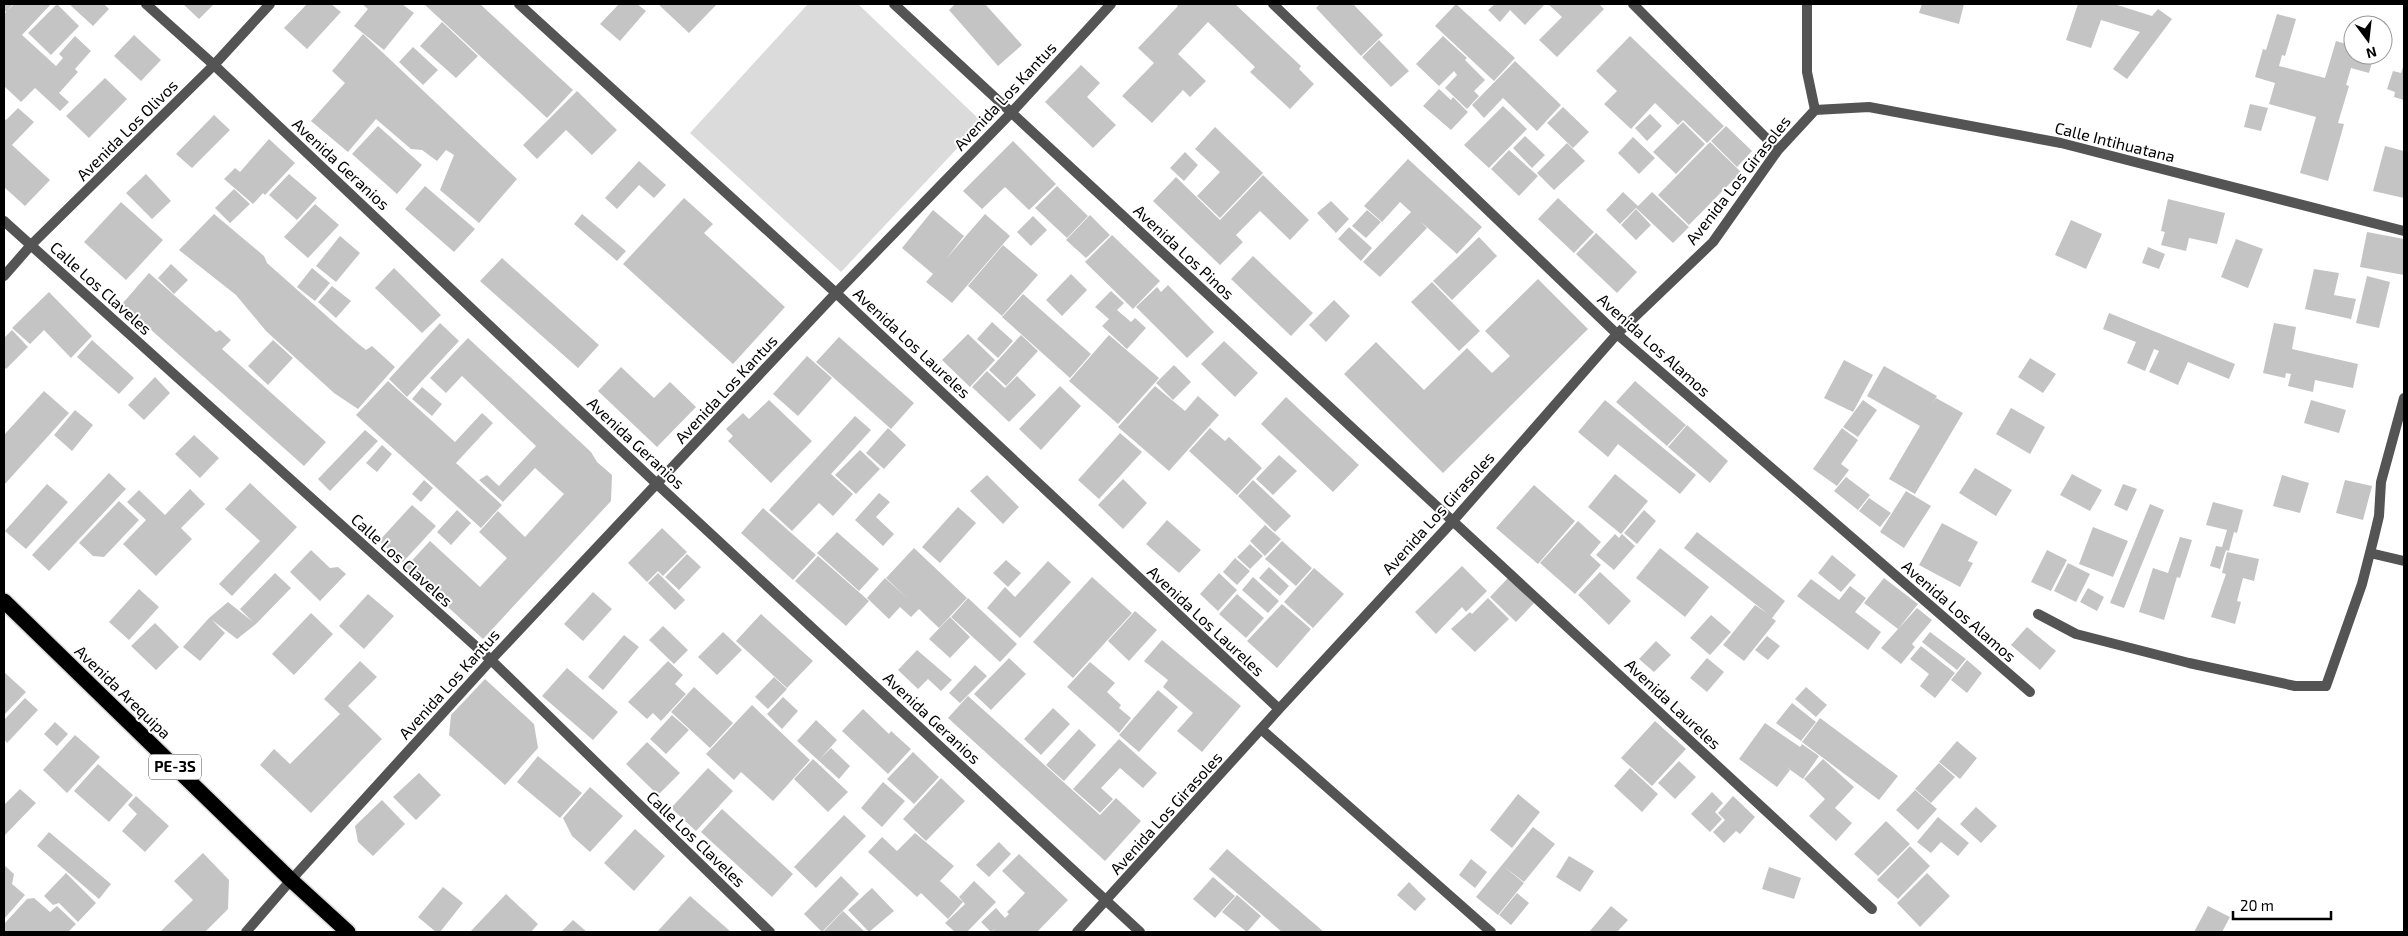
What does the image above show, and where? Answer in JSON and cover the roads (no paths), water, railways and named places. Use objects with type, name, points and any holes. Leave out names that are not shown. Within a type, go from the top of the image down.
[{"type":"highway","name":"Avenida Arequipa","points":[[4,601],[291,880],[348,932]]},
{"type":"street","name":"Avenida Geranios","points":[[146,4],[214,65],[657,484],[1140,932]]},
{"type":"street","name":"Avenida Los Olivos","points":[[4,276],[31,245],[214,65],[270,4]]},
{"type":"street","name":"Avenida Los Laureles","points":[[519,4],[836,293],[1279,709]]},
{"type":"street","name":"Avenida Los Pinos","points":[[894,4],[1453,521]]},
{"type":"street","name":"Avenida Los Kantus","points":[[246,932],[490,660],[836,293],[1011,113],[1111,4]]},
{"type":"street","name":"Avenida Los Alamos","points":[[1273,4],[1617,334],[2030,692]]},
{"type":"street","points":[[1632,4],[1778,150]]},
{"type":"street","points":[[1807,4],[1807,72],[1815,110]]},
{"type":"street","name":"Calle Intihuatana","points":[[1815,110],[1869,107],[2062,143],[2404,231]]},
{"type":"street","name":"Avenida Los Girasoles","points":[[1078,932],[1260,729],[1453,521],[1617,334],[1713,242],[1778,150],[1815,110]]},
{"type":"street","name":"Calle Los Claveles","points":[[4,220],[490,660],[770,932]]},
{"type":"street","points":[[2038,614],[2076,634],[2189,663],[2295,686],[2326,686],[2362,584],[2379,516],[2381,482],[2404,398]]},
{"type":"street","name":"Avenida Laureles","points":[[1453,521],[1872,909]]},
{"type":"street","points":[[2370,552],[2404,561]]},
{"type":"street","points":[[1260,729],[1491,932]]}]
